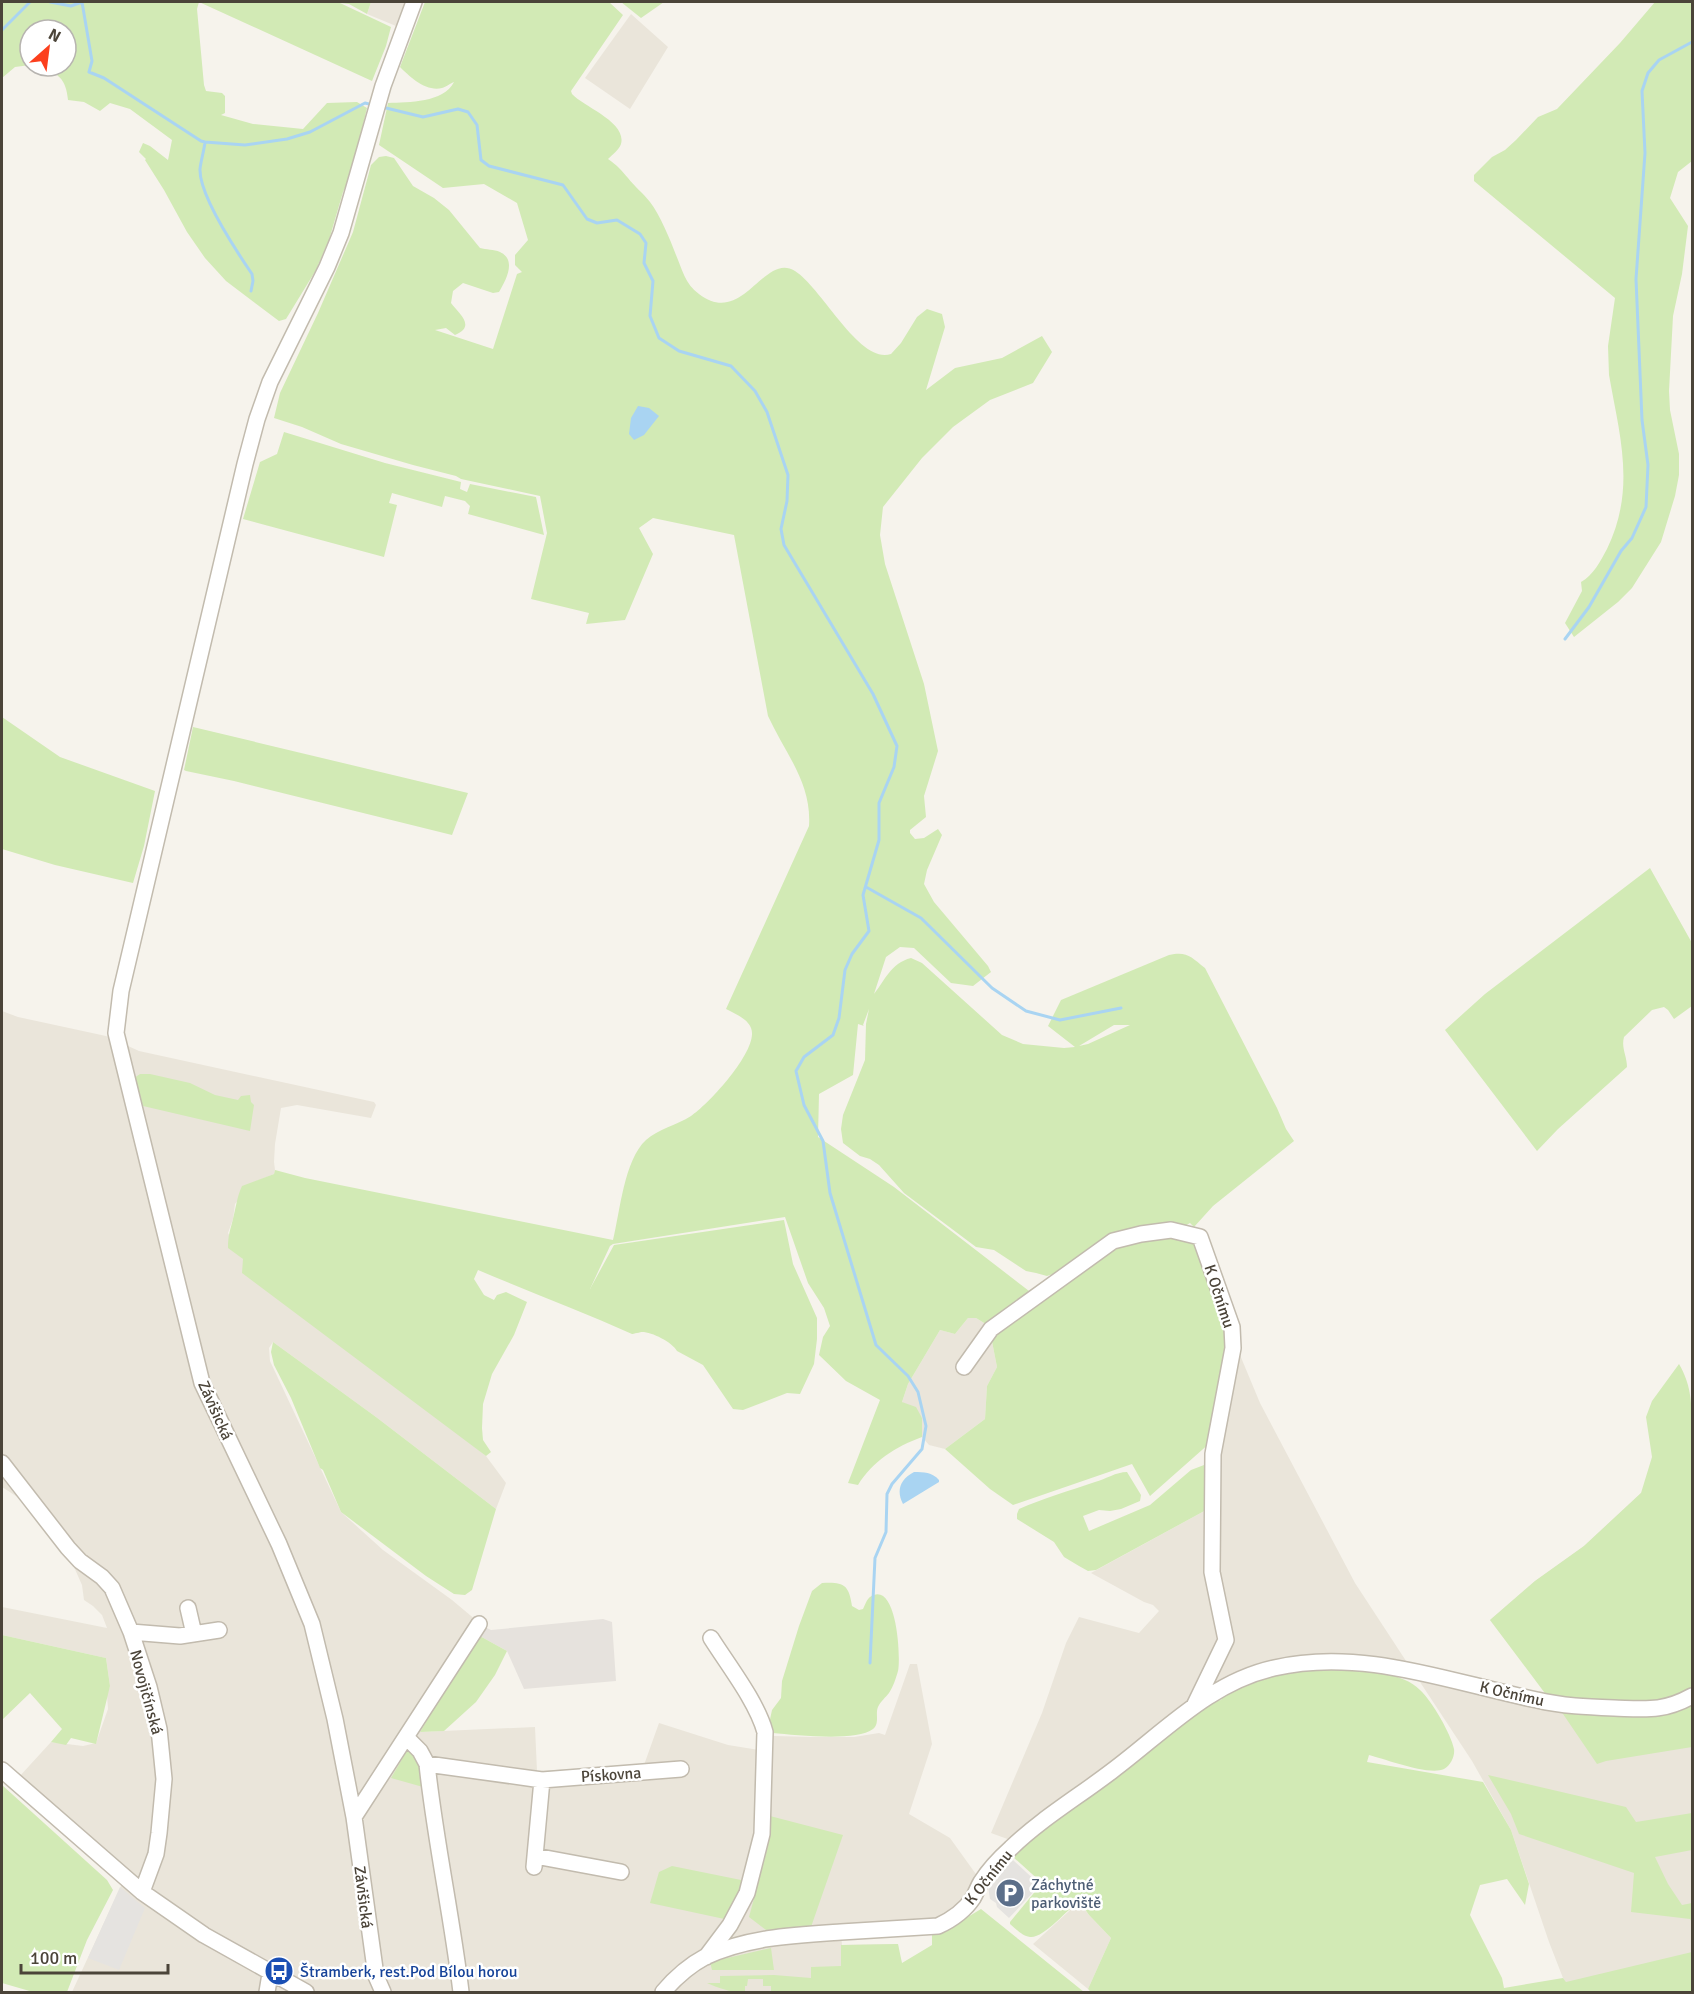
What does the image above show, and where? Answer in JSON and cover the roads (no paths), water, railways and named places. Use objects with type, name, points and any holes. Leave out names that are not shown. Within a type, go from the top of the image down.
[{"type":"street","name":"Závišická","points":[[383,1992],[376,1976],[354,1817],[312,1624],[279,1544],[202,1383],[116,1033],[121,991],[257,419],[277,366],[339,239],[383,86],[414,2]]},
{"type":"street","name":"K Očnímu","points":[[964,1367],[991,1329],[1113,1240],[1172,1230],[1200,1237],[1232,1327],[1233,1348],[1214,1454],[1212,1572],[1226,1640],[1195,1704]]},
{"type":"street","name":"Novojičínská","points":[[2,1463],[68,1548],[112,1588],[131,1632],[149,1687],[159,1729],[164,1779],[156,1854],[142,1892]]},
{"type":"street","points":[[188,1608],[194,1634]]},
{"type":"street","points":[[354,1817],[479,1624]]},
{"type":"street","name":"Novojičínská","points":[[131,1632],[180,1636],[219,1630]]},
{"type":"street","name":"K Očnímu","points":[[706,1957],[730,1925],[747,1893],[762,1834],[765,1732],[753,1705],[711,1638]]},
{"type":"street","name":"K Očnímu","points":[[663,1992],[690,1966],[706,1957],[749,1942],[786,1936],[938,1926],[949,1921],[969,1904],[982,1881],[1010,1848],[1119,1766],[1195,1704],[1261,1671],[1290,1664],[1352,1662],[1439,1676],[1538,1701],[1585,1707],[1659,1709],[1671,1707],[1692,1696]]},
{"type":"street","points":[[407,1738],[420,1751],[427,1764],[435,1830],[461,1992]]},
{"type":"street","name":"Pískovna","points":[[427,1764],[542,1780],[681,1769]]},
{"type":"street","points":[[2,1770],[142,1892],[204,1935],[270,1974],[306,1992]]},
{"type":"street","points":[[542,1780],[534,1862],[621,1872]]},
{"type":"street","points":[[730,1925],[749,1942]]},
{"type":"street","points":[[267,1992],[270,1974]]},
{"type":"street","points":[[368,1992],[376,1976]]},
{"type":"water","points":[[638,406],[649,408],[659,416],[644,435],[634,440],[629,434],[631,418]]},
{"type":"water","points":[[914,1472],[931,1474],[939,1482],[903,1504],[900,1494],[901,1486],[905,1478]]},
{"type":"waterway","points":[[2,30],[30,2]]},
{"type":"waterway","points":[[50,2],[71,6],[82,2]]},
{"type":"waterway","points":[[82,2],[92,61],[89,72],[104,78],[201,141],[245,145],[287,139],[310,132],[365,103],[373,105]]},
{"type":"waterway","points":[[1565,639],[1589,607],[1621,551],[1632,538],[1646,507],[1648,465],[1642,420],[1636,279],[1645,153],[1642,91],[1648,73],[1659,60],[1692,42]]},
{"type":"waterway","points":[[382,107],[423,117],[458,109],[468,112],[477,125],[481,160],[489,166],[563,185],[587,219],[597,223],[617,220],[640,234],[646,243],[644,263],[653,281],[650,316],[659,338],[679,351],[731,366],[755,391],[767,412],[788,475],[787,501],[781,529],[784,545],[873,694],[897,746],[894,767],[879,803],[879,840],[863,895],[869,931],[852,954],[845,970],[839,1018],[833,1035],[804,1057],[796,1071],[804,1105],[823,1141],[830,1193],[876,1345],[908,1376],[918,1392],[926,1426],[922,1449],[892,1484],[887,1494],[886,1532],[875,1558],[870,1663]]},
{"type":"waterway","points":[[205,142],[200,169],[201,180],[220,223],[252,274],[251,291]]},
{"type":"waterway","points":[[866,887],[921,918],[992,988],[1026,1011],[1060,1020],[1121,1008]]},
{"type":"place","name":"Záchytné parkoviště","points":[[1010,1893]]},
{"type":"place","name":"Štramberk, rest.Pod Bílou horou","points":[[279,1971]]}]
